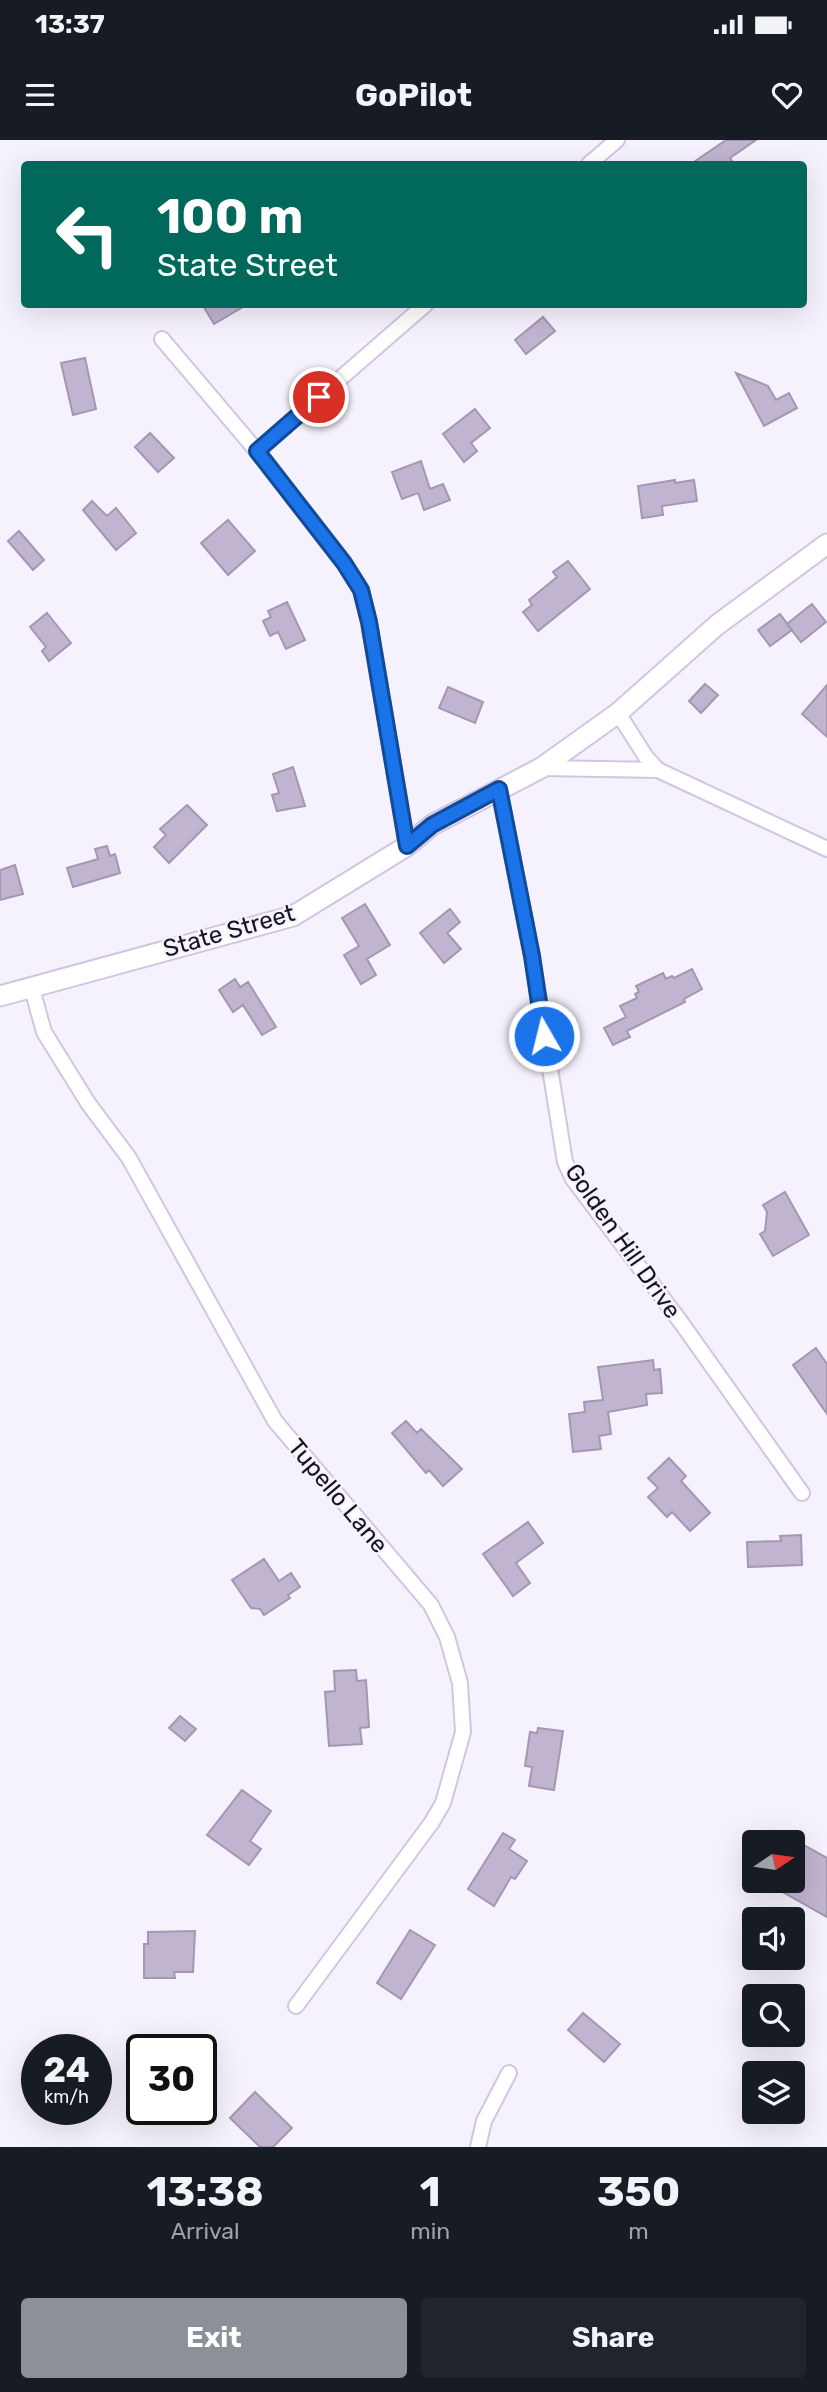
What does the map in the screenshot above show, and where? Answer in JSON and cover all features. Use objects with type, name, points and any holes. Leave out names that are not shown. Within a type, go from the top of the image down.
[{"type":"street","points":[[592,161],[617,140]]},
{"type":"street","points":[[257,451],[421,308]]},
{"type":"street","points":[[162,339],[257,451],[344,563],[361,590],[369,622],[407,846]]},
{"type":"street","name":"State Street","points":[[0,996],[31,985],[293,916],[407,846],[432,825],[541,768],[618,713],[717,625],[827,544]]},
{"type":"street","points":[[618,713],[646,757],[658,770],[827,849]]},
{"type":"street","points":[[541,768],[658,770]]},
{"type":"street","name":"Golden Hill Drive","points":[[499,789],[532,956],[565,1162],[573,1179],[680,1321],[802,1493]]},
{"type":"street","name":"Tupello Lane","points":[[31,985],[44,1032],[88,1103],[129,1158],[275,1422],[431,1605],[455,1662],[463,1732],[443,1803],[432,1822],[296,2006]]},
{"type":"street","points":[[478,2147],[484,2120],[509,2073]]},
{"type":"building","points":[[726,140],[756,140],[730,158],[732,161],[695,161]]},
{"type":"building","points":[[204,308],[241,308],[214,324]]},
{"type":"building","points":[[543,317],[555,331],[526,354],[515,340]]},
{"type":"building","points":[[85,358],[96,409],[73,415],[61,363]]},
{"type":"building","points":[[736,373],[768,386],[776,400],[789,393],[797,408],[764,426]]},
{"type":"building","points":[[475,409],[490,428],[471,443],[477,451],[464,462],[443,434]]},
{"type":"building","points":[[150,433],[174,458],[158,472],[135,447]]},
{"type":"building","points":[[421,461],[430,489],[443,484],[450,500],[424,510],[418,493],[402,499],[392,472]]},
{"type":"building","points":[[675,480],[675,483],[694,480],[697,501],[662,506],[663,515],[642,518],[638,486]]},
{"type":"building","points":[[92,501],[107,516],[116,508],[136,533],[116,550],[83,510]]},
{"type":"building","points":[[228,520],[255,551],[228,575],[201,543]]},
{"type":"building","points":[[19,531],[44,560],[33,570],[8,541]]},
{"type":"building","points":[[568,561],[590,589],[538,631],[523,612],[532,605],[529,600],[557,577],[553,572]]},
{"type":"building","points":[[287,602],[305,640],[286,649],[278,632],[270,636],[263,621],[271,617],[268,611]]},
{"type":"building","points":[[812,604],[826,622],[801,642],[787,624]]},
{"type":"building","points":[[47,613],[71,643],[49,661],[42,651],[46,647],[30,627]]},
{"type":"building","points":[[780,614],[792,630],[770,646],[758,630]]},
{"type":"building","points":[[705,684],[718,695],[701,713],[689,701]]},
{"type":"building","points":[[827,685],[827,737],[802,714]]},
{"type":"building","points":[[448,687],[483,702],[475,723],[439,708]]},
{"type":"building","points":[[293,767],[305,806],[277,811],[272,795],[279,793],[273,774]]},
{"type":"building","points":[[187,805],[207,825],[169,863],[154,847],[166,835],[160,829]]},
{"type":"building","points":[[107,846],[110,856],[115,854],[120,873],[73,887],[67,868],[98,859],[95,849]]},
{"type":"building","points":[[15,865],[23,894],[0,900],[0,870]]},
{"type":"building","points":[[365,904],[390,945],[367,959],[376,975],[361,984],[344,955],[359,946],[342,918]]},
{"type":"building","points":[[450,909],[460,922],[447,933],[461,949],[444,963],[420,933]]},
{"type":"building","points":[[692,969],[702,989],[684,999],[685,1002],[627,1031],[630,1037],[613,1045],[604,1028],[626,1017],[620,1006],[637,998],[635,994],[639,992],[636,986],[663,973],[666,979],[672,976],[674,978]]},
{"type":"building","points":[[235,979],[240,987],[248,982],[276,1027],[262,1035],[243,1005],[233,1012],[219,990]]},
{"type":"building","points":[[785,1192],[809,1235],[773,1256],[760,1234],[765,1231],[767,1212],[763,1205]]},
{"type":"building","points":[[816,1348],[827,1364],[827,1414],[793,1365]]},
{"type":"building","points":[[653,1360],[654,1370],[660,1369],[662,1393],[646,1394],[647,1405],[608,1412],[611,1434],[599,1436],[601,1449],[573,1452],[569,1414],[585,1412],[584,1402],[603,1400],[598,1367]]},
{"type":"building","points":[[406,1421],[417,1433],[421,1429],[462,1469],[443,1486],[429,1470],[426,1473],[392,1433]]},
{"type":"building","points":[[669,1458],[686,1476],[681,1481],[710,1513],[690,1531],[672,1512],[667,1517],[648,1497],[658,1488],[648,1478]]},
{"type":"building","points":[[528,1522],[543,1543],[516,1563],[530,1583],[513,1596],[483,1554]]},
{"type":"building","points":[[801,1535],[802,1565],[748,1567],[747,1542],[781,1541],[780,1536]]},
{"type":"building","points":[[264,1559],[279,1581],[291,1573],[300,1587],[288,1595],[290,1598],[264,1615],[260,1609],[251,1608],[232,1580]]},
{"type":"building","points":[[356,1670],[357,1681],[366,1680],[369,1727],[360,1728],[362,1744],[329,1746],[325,1692],[335,1691],[334,1671]]},
{"type":"building","points":[[180,1716],[196,1729],[185,1741],[169,1728]]},
{"type":"building","points":[[538,1728],[563,1731],[554,1790],[529,1786],[532,1767],[525,1766],[530,1732],[537,1733]]},
{"type":"building","points":[[242,1790],[271,1811],[250,1841],[261,1849],[249,1865],[207,1835]]},
{"type":"building","points":[[503,1833],[515,1840],[509,1849],[527,1861],[515,1879],[511,1877],[494,1906],[468,1889]]},
{"type":"building","points":[[805,1846],[827,1858],[827,1917],[786,1894],[805,1894]]},
{"type":"building","points":[[410,1930],[435,1945],[401,1999],[377,1983]]},
{"type":"building","points":[[195,1931],[193,1972],[174,1972],[175,1978],[144,1978],[144,1944],[148,1944],[148,1932]]},
{"type":"building","points":[[583,2013],[620,2044],[604,2062],[568,2030]]},
{"type":"building","points":[[255,2092],[292,2128],[273,2147],[260,2147],[230,2118]]},
{"type":"route","points":[[319,397],[257,451],[344,563],[361,590],[369,622],[407,846],[432,825],[499,789],[532,956],[544,1036]]}]
